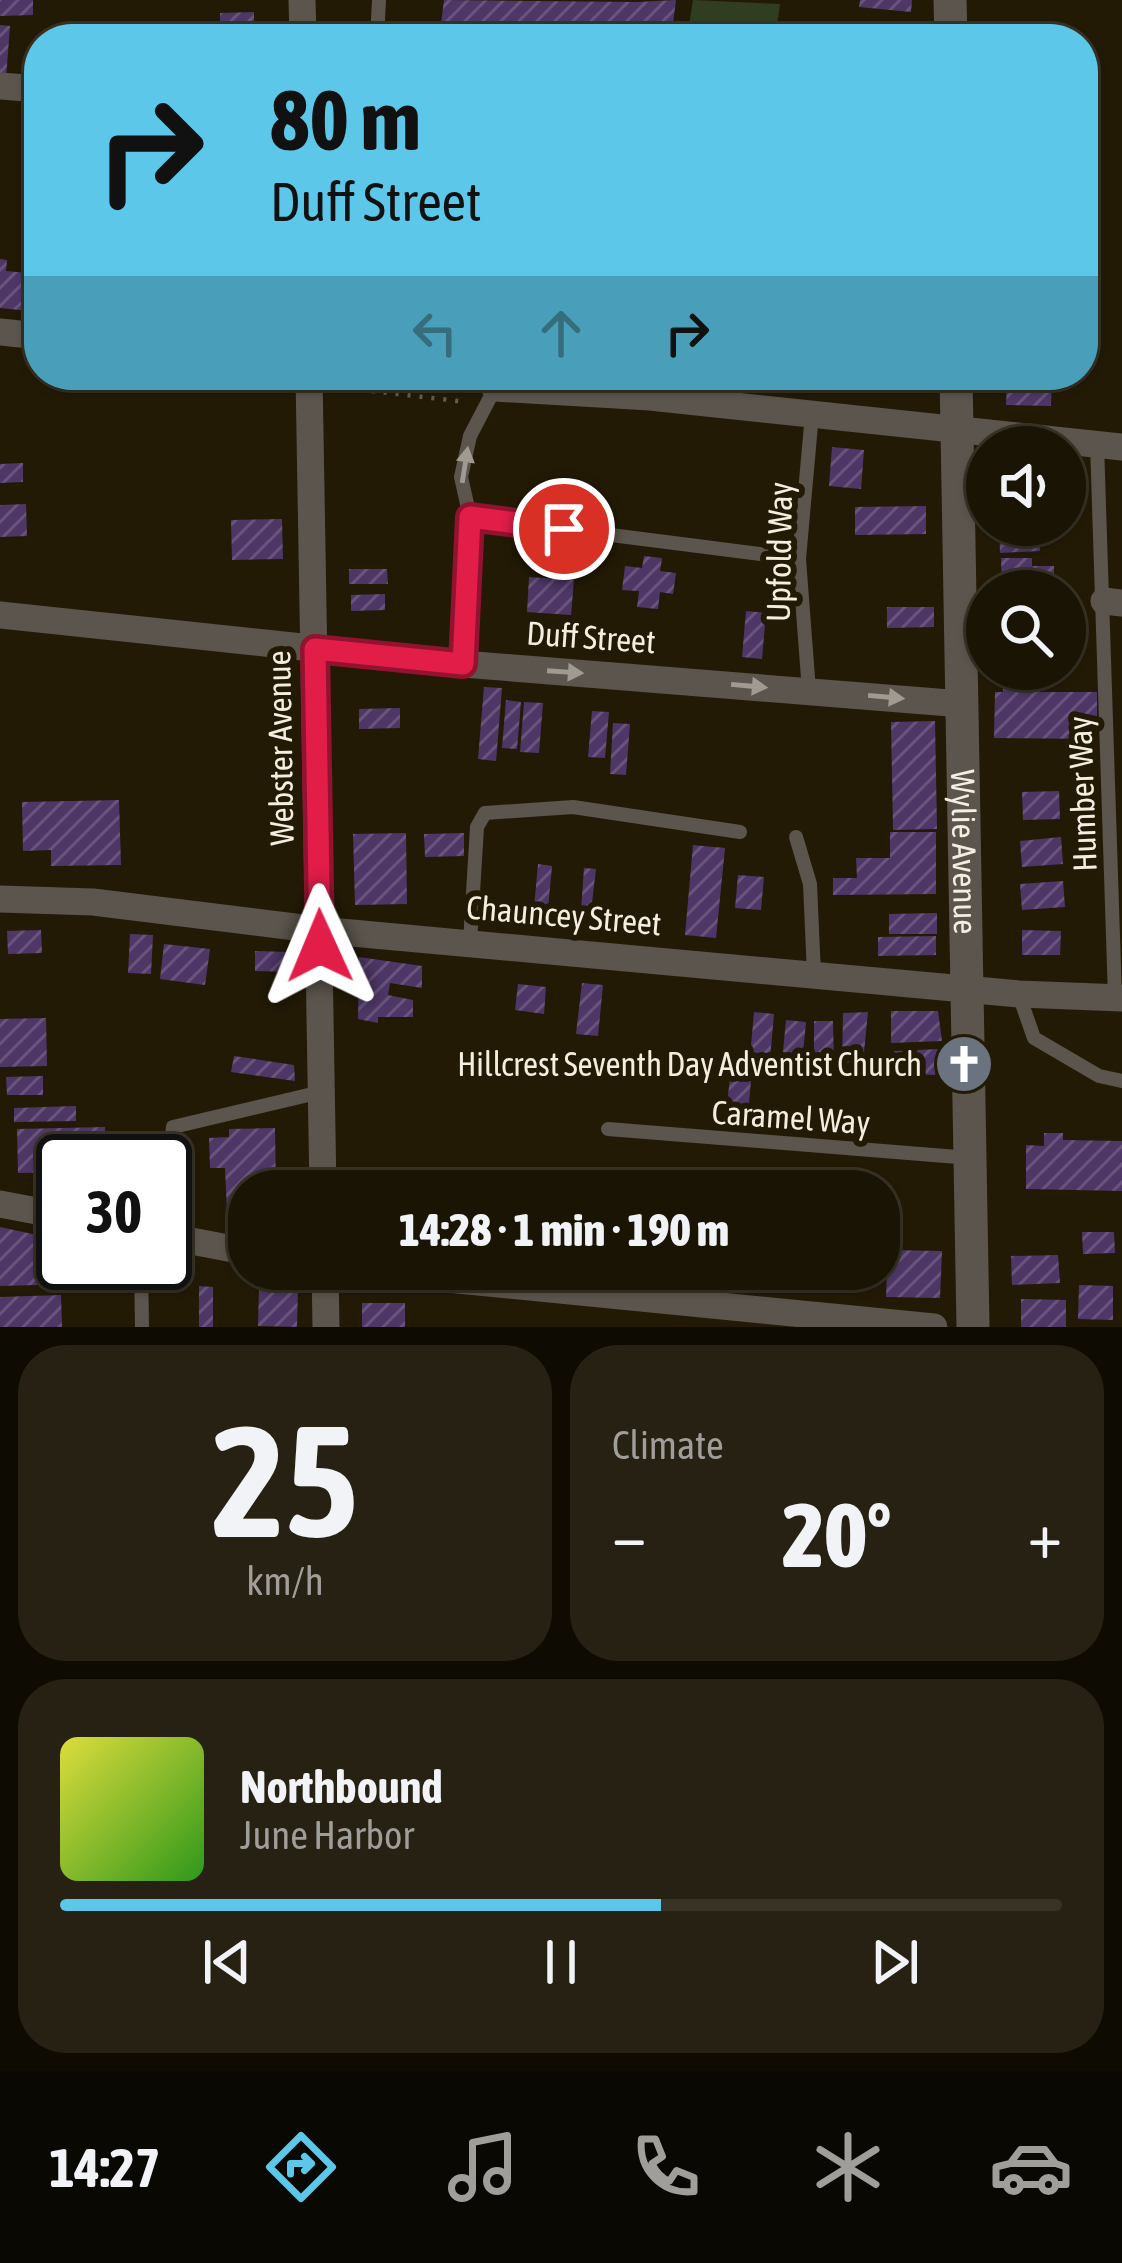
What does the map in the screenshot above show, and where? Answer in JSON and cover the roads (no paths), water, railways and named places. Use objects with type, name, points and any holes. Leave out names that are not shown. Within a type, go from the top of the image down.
[{"type":"street","name":"Webster Avenue","points":[[309,390],[322,1170]]},
{"type":"street","points":[[672,390],[812,414],[1110,446]]},
{"type":"street","name":"Wylie Avenue","points":[[956,390],[974,1327]]},
{"type":"street","name":"Duff Street","points":[[0,615],[463,664],[962,704]]},
{"type":"street","name":"Chauncey Street","points":[[0,899],[93,902],[320,930],[1019,994],[1119,998]]},
{"type":"street","points":[[0,1204],[36,1211]]},
{"type":"street","points":[[192,1241],[228,1248]]},
{"type":"street","points":[[325,1290],[326,1327]]},
{"type":"street","points":[[559,1290],[934,1327]]},
{"type":"lane","points":[[463,664],[470,517],[461,477],[470,436],[494,390]]},
{"type":"lane","name":"Upfold Way","points":[[809,691],[799,559],[812,414]]},
{"type":"lane","name":"Humber Way","points":[[1110,446],[1119,998]]},
{"type":"lane","points":[[470,517],[799,559]]},
{"type":"lane","points":[[470,942],[477,827],[485,813],[573,806],[740,832]]},
{"type":"lane","points":[[796,837],[810,884],[814,974]]},
{"type":"lane","points":[[1019,994],[1034,1038],[1100,1076],[1122,1081]]},
{"type":"lane","points":[[172,1134],[173,1127],[320,1092]]},
{"type":"lane","name":"Caramel Way","points":[[608,1130],[970,1158]]},
{"type":"lane","points":[[141,1290],[142,1327]]},
{"type":"place","name":"Hillcrest Seventh Day Adventist Church","points":[[964,1064]]}]
